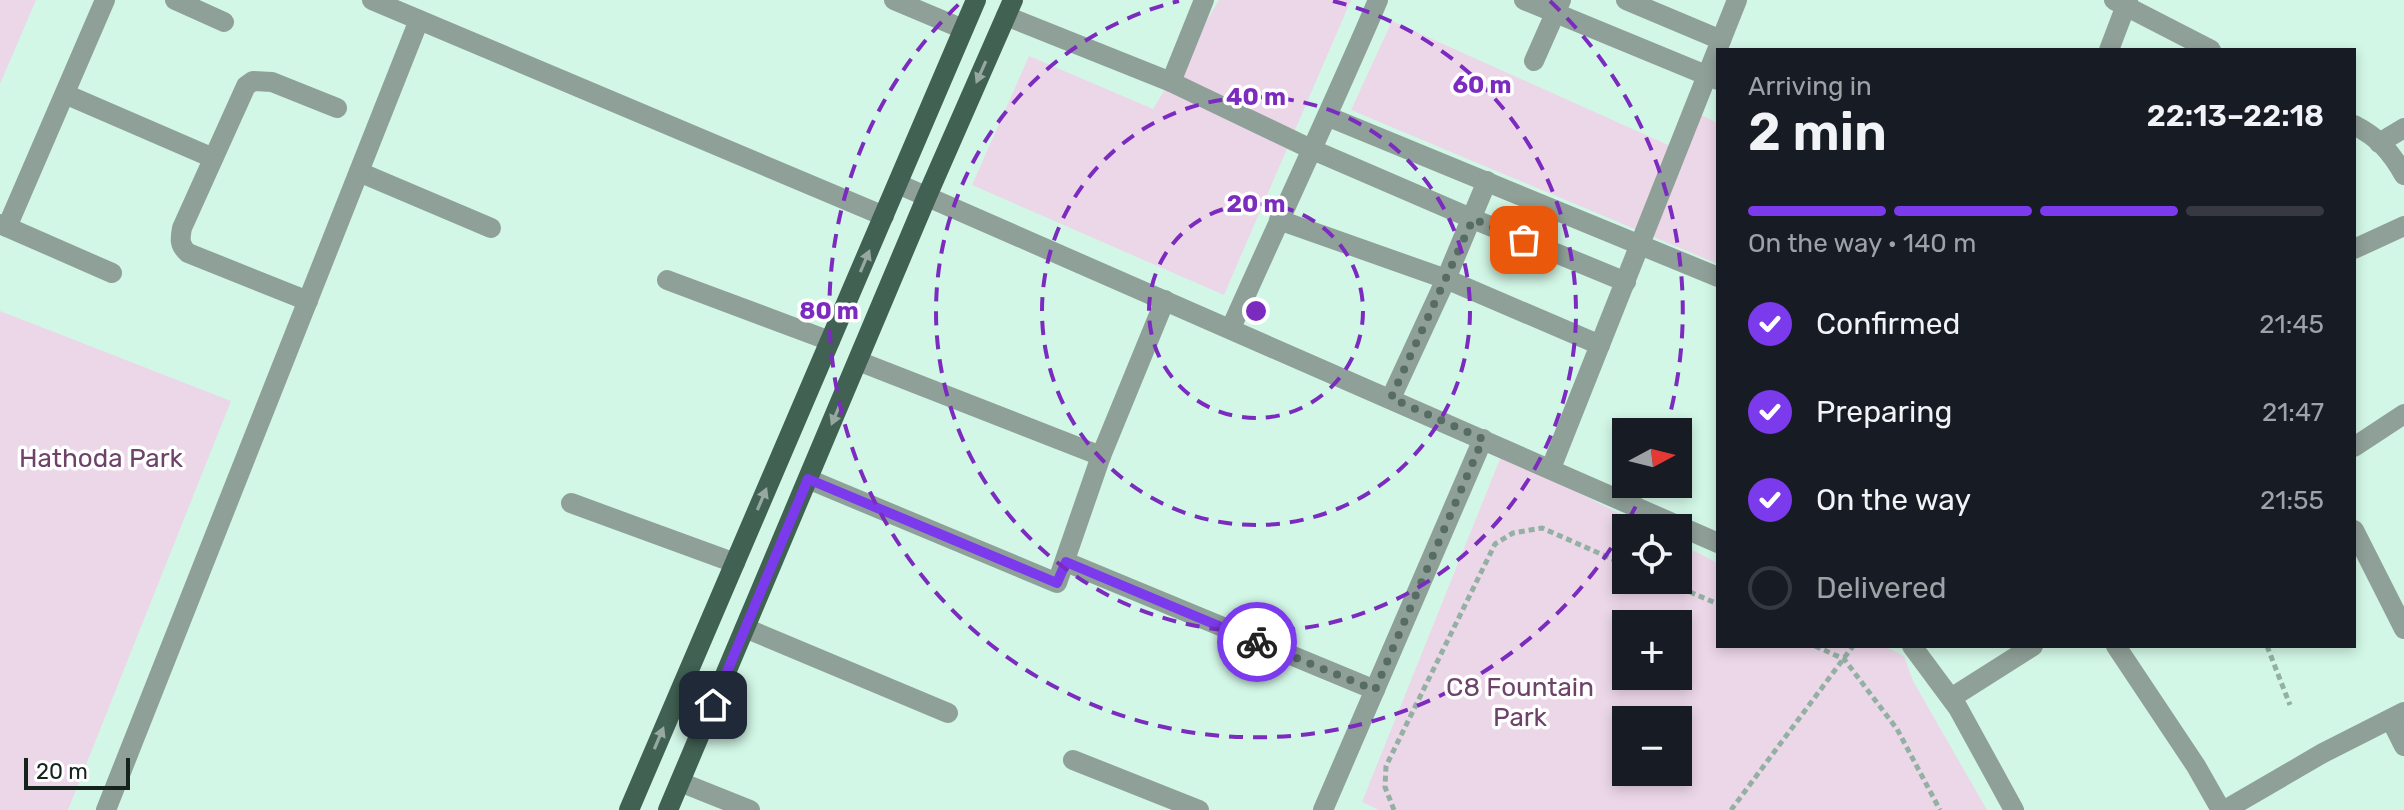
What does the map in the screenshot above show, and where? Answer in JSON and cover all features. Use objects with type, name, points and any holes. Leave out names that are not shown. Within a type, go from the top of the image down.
[{"type":"main road","points":[[629,810],[976,0]]},
{"type":"main road","points":[[668,810],[1009,8]]},
{"type":"street","points":[[105,0],[3,225],[112,273]]},
{"type":"street","points":[[175,0],[224,22]]},
{"type":"street","points":[[372,0],[884,216]]},
{"type":"street","points":[[894,0],[963,29]]},
{"type":"street","points":[[1171,82],[1204,0]]},
{"type":"street","points":[[1231,328],[1329,117],[1378,0]]},
{"type":"street","points":[[1524,0],[1559,7],[1713,77],[1640,243],[1551,468]]},
{"type":"street","points":[[1626,0],[1721,40]]},
{"type":"street","points":[[1719,48],[1737,0]]},
{"type":"street","points":[[2110,48],[2123,2],[2207,48]]},
{"type":"street","points":[[1534,61],[1559,7]]},
{"type":"street","points":[[1009,8],[1313,150],[1626,282]]},
{"type":"street","points":[[106,810],[419,20]]},
{"type":"street","points":[[308,301],[188,253],[180,239],[182,228],[246,86],[253,81],[272,82],[337,108]]},
{"type":"street","points":[[65,94],[213,158]]},
{"type":"street","points":[[1329,117],[1716,276]]},
{"type":"street","points":[[2356,126],[2391,153],[2404,175]]},
{"type":"street","points":[[2379,143],[2404,128]]},
{"type":"street","points":[[359,172],[491,228]]},
{"type":"street","points":[[1391,398],[1473,219],[1487,181]]},
{"type":"street","points":[[898,184],[1716,542]]},
{"type":"street","points":[[1279,220],[1446,279],[1600,345]]},
{"type":"street","points":[[2356,248],[2404,226]]},
{"type":"street","points":[[667,280],[830,341]]},
{"type":"street","points":[[808,479],[1057,583],[1101,456],[1165,300]]},
{"type":"street","points":[[858,361],[1101,456]]},
{"type":"street","points":[[2356,446],[2404,414]]},
{"type":"street","points":[[1323,810],[1483,439]]},
{"type":"street","points":[[571,503],[735,563]]},
{"type":"street","points":[[2356,534],[2404,629]]},
{"type":"street","points":[[1066,562],[1375,690]]},
{"type":"street","points":[[745,628],[948,713]]},
{"type":"street","points":[[1914,648],[1951,698],[2014,810]]},
{"type":"street","points":[[1951,698],[2030,648]]},
{"type":"street","points":[[2117,648],[2223,810],[2323,753],[2397,716],[2404,746]]},
{"type":"street","points":[[1073,760],[1199,810]]},
{"type":"street","points":[[680,782],[750,810]]},
{"type":"path","points":[[1394,810],[1385,787],[1386,766],[1495,544],[1513,533],[1542,528],[1612,559]]},
{"type":"path","points":[[1692,593],[1716,603]]},
{"type":"path","points":[[1819,648],[1844,659],[1897,729],[1940,810]]},
{"type":"path","points":[[1731,810],[1852,648]]},
{"type":"path","points":[[2268,648],[2290,705]]},
{"type":"green space","points":[[0,0],[36,0],[0,84]]},
{"type":"green space","points":[[1219,0],[1351,0],[1224,295],[972,185],[1029,56],[1153,109]]},
{"type":"green space","points":[[1392,21],[1677,149],[1701,115],[1716,122],[1716,263],[1351,110]]},
{"type":"green space","name":"Hathoda Park","points":[[0,311],[231,401],[68,810],[0,810]]},
{"type":"green space","name":"C8 Fountain Park","points":[[1502,454],[1620,514],[1612,514],[1612,594],[1692,594],[1692,550],[1716,562],[1716,648],[1888,648],[1904,656],[1913,681],[1987,810],[1379,810],[1362,802]]},
{"type":"way so far","points":[[1257,642],[1375,690],[1483,439],[1391,398],[1473,219],[1524,240]]},
{"type":"route","points":[[713,705],[808,479],[1057,583],[1066,562],[1257,642]]}]
